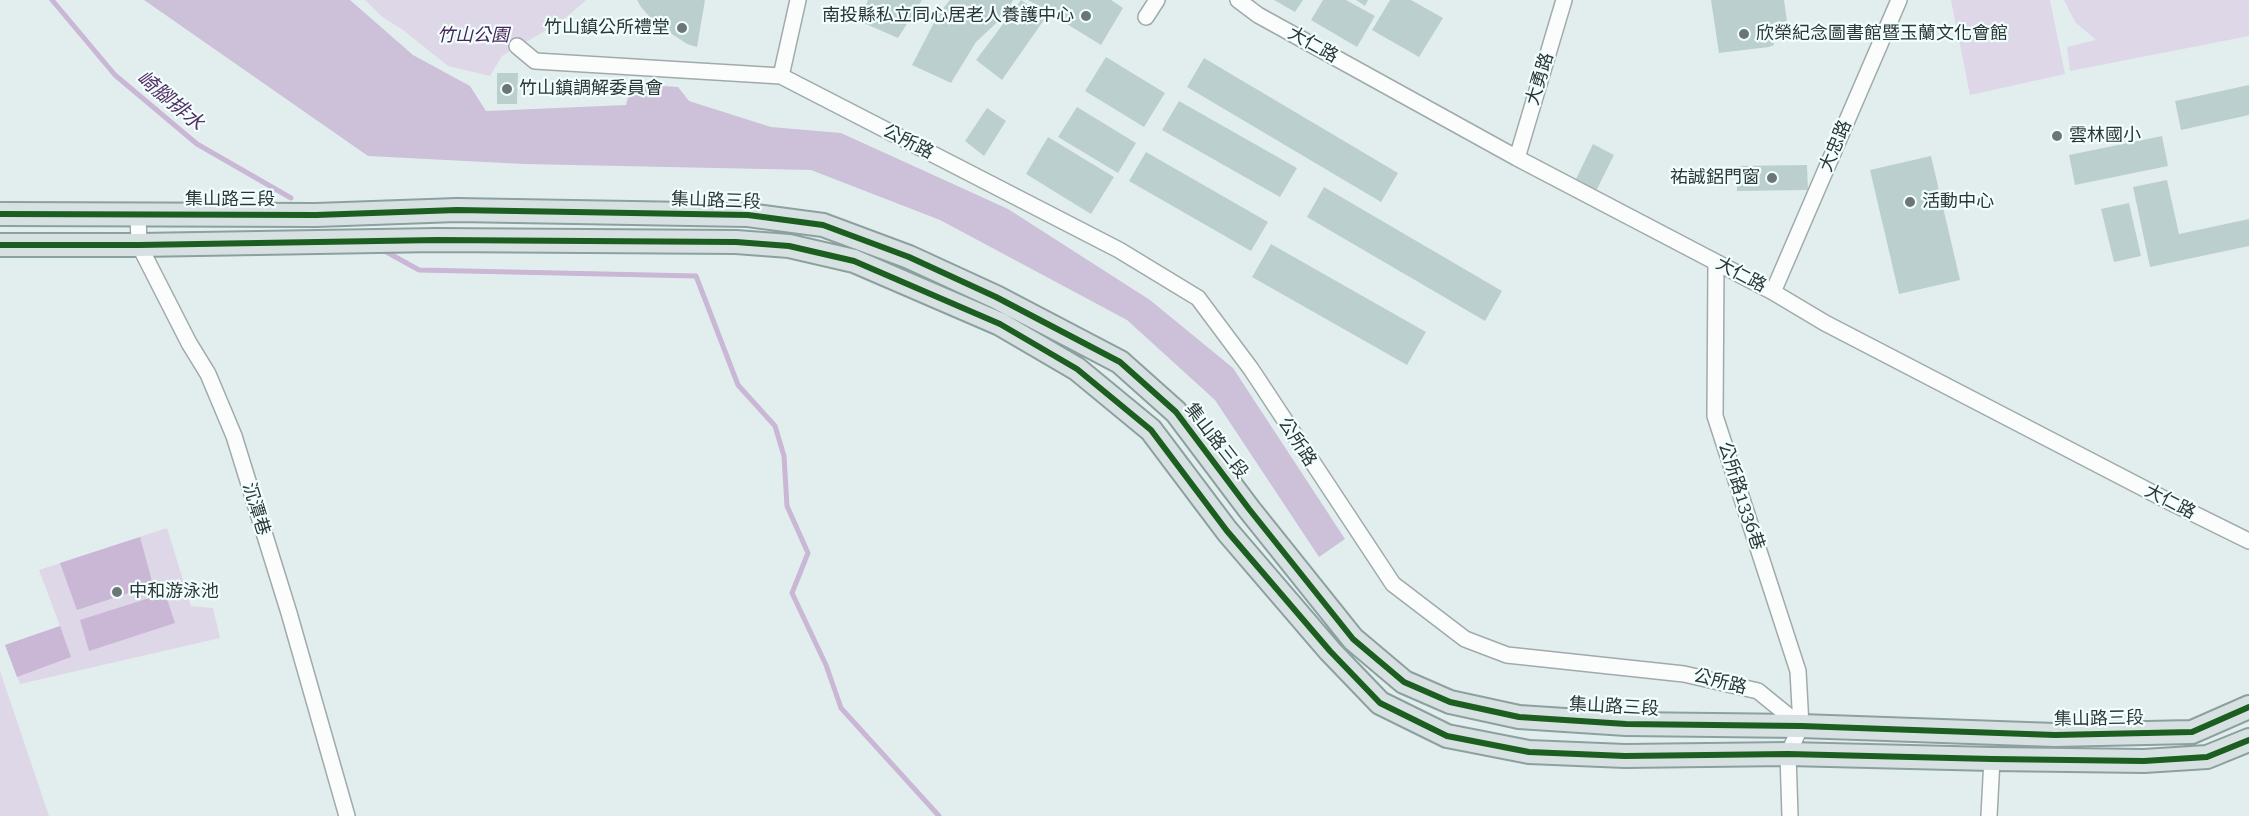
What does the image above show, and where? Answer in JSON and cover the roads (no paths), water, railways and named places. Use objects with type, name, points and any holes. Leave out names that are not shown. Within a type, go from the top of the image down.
[{"type":"main road","name":"集山路三段","points":[[0,214],[316,215],[492,211],[748,215],[823,225],[909,257],[996,297],[1120,362],[1176,412],[1249,509],[1353,639],[1404,682],[1450,702],[1519,717],[1626,724],[1801,726],[2055,735],[2192,732],[2248,710]]},
{"type":"main road","points":[[0,245],[437,240],[736,242],[789,246],[854,261],[1000,324],[1077,369],[1151,430],[1227,531],[1330,651],[1380,704],[1447,736],[1529,752],[1625,756],[1788,754],[2144,761],[2207,757],[2249,740]]},
{"type":"street","points":[[781,76],[798,0]]},
{"type":"street","points":[[1146,17],[1157,0]]},
{"type":"street","name":"大仁路","points":[[1238,0],[1258,15],[1517,158],[1773,292],[1825,323],[2249,541]]},
{"type":"street","name":"大勇路","points":[[1517,158],[1563,0]]},
{"type":"street","name":"大忠路","points":[[1773,292],[1899,0]]},
{"type":"street","name":"公所路","points":[[517,46],[535,61],[781,76],[1119,250],[1198,298],[1251,369],[1393,584],[1465,639],[1507,655],[1684,674],[1758,692],[1801,726]]},
{"type":"street","name":"沉潭巷","points":[[138,214],[139,245],[189,343],[208,374],[234,436],[289,613],[346,816]]},
{"type":"street","name":"公所路1336巷","points":[[1716,262],[1715,416],[1798,671],[1801,726]]},
{"type":"street","points":[[1790,816],[1788,754],[1801,726]]},
{"type":"street","points":[[1989,816],[1992,759]]},
{"type":"waterway","name":"崎腳排水","points":[[52,0],[115,75],[197,144],[291,198]]},
{"type":"waterway","points":[[383,250],[419,270],[696,276],[738,385],[775,426],[784,456],[787,506],[808,553],[792,593],[826,665],[841,708],[939,816]]},
{"type":"place","name":"南投縣私立同心居老人養護中心","points":[[1086,16]]},
{"type":"place","name":"竹山鎮公所禮堂","points":[[682,28]]},
{"type":"place","name":"欣榮紀念圖書館暨玉蘭文化會館","points":[[1744,34]]},
{"type":"place","name":"竹山鎮調解委員會","points":[[507,89]]},
{"type":"place","name":"雲林國小","points":[[2057,136]]},
{"type":"place","name":"祐誠鋁門窗","points":[[1772,178]]},
{"type":"place","name":"活動中心","points":[[1910,202]]},
{"type":"place","name":"中和游泳池","points":[[117,592]]},
{"type":"park label","name":"竹山公園","points":[[473,36]]}]
